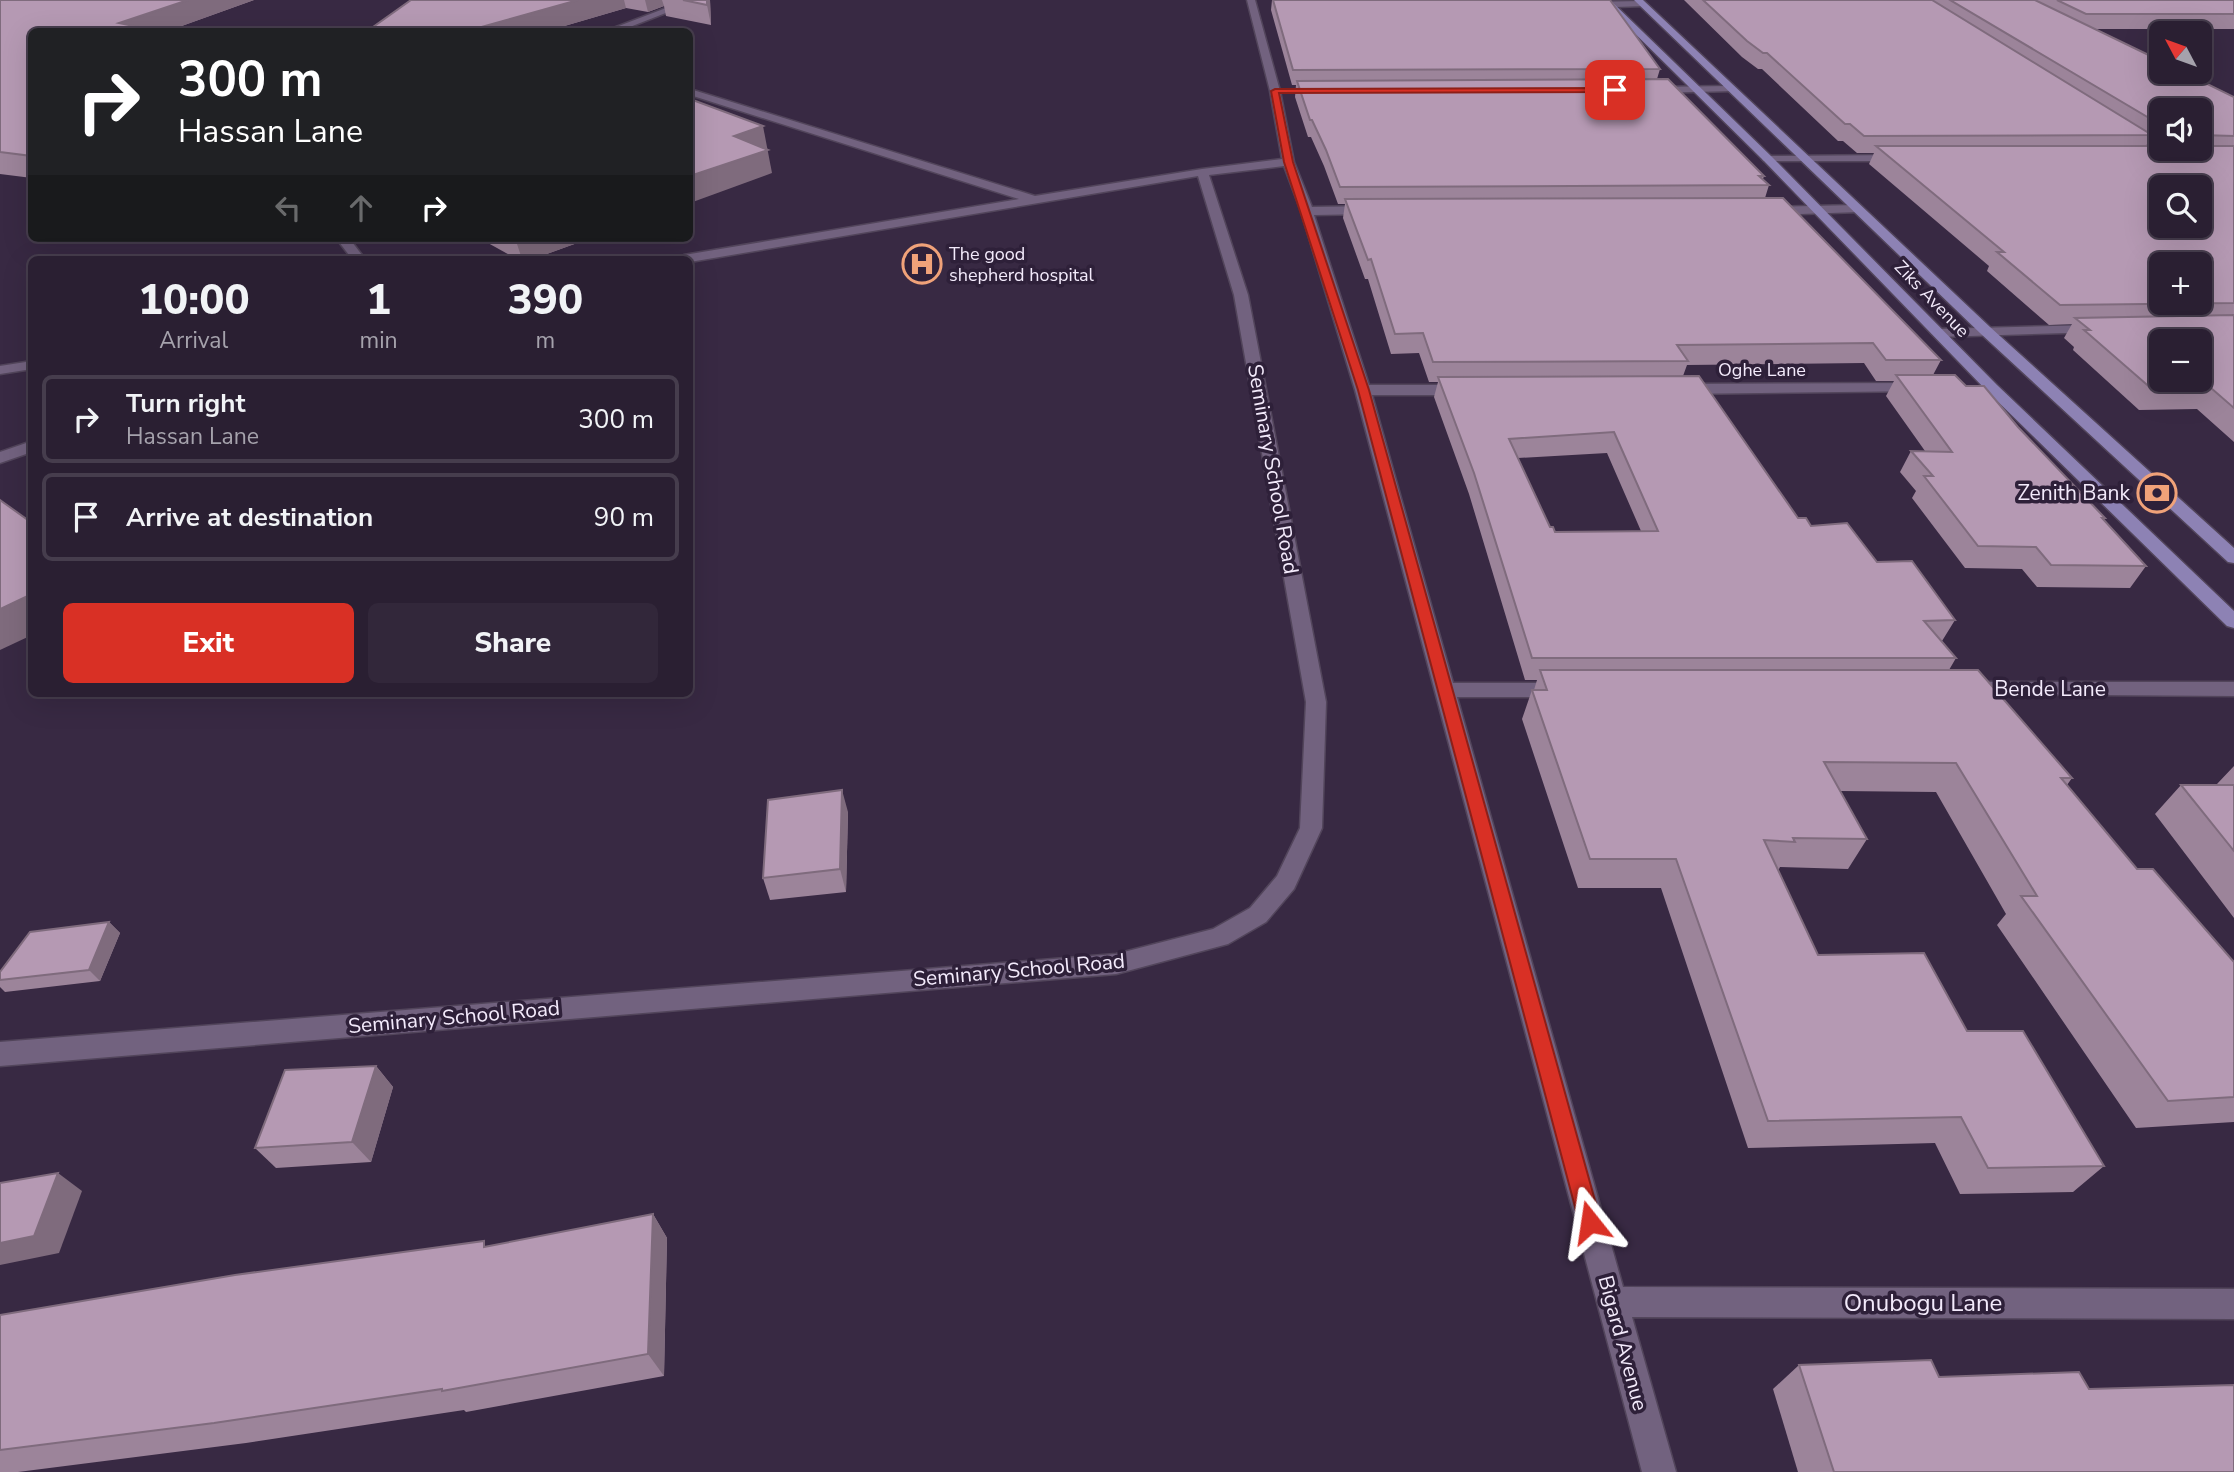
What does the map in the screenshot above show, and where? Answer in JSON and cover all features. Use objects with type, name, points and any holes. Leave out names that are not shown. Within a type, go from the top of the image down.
[{"type":"main road","name":"Ziks Avenue","points":[[1607,2],[1768,159],[1992,388],[2234,622]]},
{"type":"main road","name":"Ziks Avenue","points":[[1640,2],[1985,330],[2234,558]]},
{"type":"street","points":[[616,28],[695,0]]},
{"type":"street","name":"Bigard Avenue","points":[[1256,2],[1282,91],[1288,162],[1307,211],[1363,390],[1659,1472]]},
{"type":"street","points":[[1582,5],[1640,2]]},
{"type":"street","points":[[1642,90],[1730,89]]},
{"type":"street","points":[[693,93],[1037,201]]},
{"type":"street","points":[[1768,159],[1914,158]]},
{"type":"street","points":[[693,258],[1202,172],[1288,162]]},
{"type":"street","name":"Seminary School Road","points":[[0,1054],[1116,964],[1219,937],[1258,915],[1286,882],[1311,828],[1316,702],[1241,295],[1202,172]]},
{"type":"street","points":[[1751,211],[1856,209]]},
{"type":"street","points":[[1307,211],[1386,210]]},
{"type":"street","points":[[345,242],[357,256]]},
{"type":"street","points":[[1938,333],[2109,329]]},
{"type":"street","points":[[0,370],[28,366]]},
{"type":"street","name":"Oghe Lane","points":[[1671,389],[1936,388]]},
{"type":"street","points":[[1964,388],[1992,388]]},
{"type":"street","points":[[1363,390],[1475,390]]},
{"type":"street","points":[[0,458],[28,448]]},
{"type":"street","name":"Bende Lane","points":[[1944,690],[2234,689]]},
{"type":"street","points":[[1446,690],[1585,690]]},
{"type":"street","name":"Onubogu Lane","points":[[1612,1302],[2234,1304]]},
{"type":"building","points":[[0,0],[188,0],[119,23],[143,28],[28,28],[28,156],[0,152]]},
{"type":"building","points":[[411,0],[578,0],[478,28],[372,28]]},
{"type":"building","points":[[683,0],[707,0],[707,5]]},
{"type":"building","points":[[1273,0],[1610,0],[1660,69],[1293,70]]},
{"type":"building","points":[[1703,0],[1932,0],[2149,135],[1864,136],[1850,124],[1845,124],[1767,53],[1747,41]]},
{"type":"building","points":[[1950,0],[2035,0],[2149,55],[2149,84],[2207,84],[2234,97],[2234,136],[2212,135],[2212,98],[2149,98],[2149,118]]},
{"type":"building","points":[[2057,0],[2234,0],[2234,14],[2086,14]]},
{"type":"building","points":[[1668,79],[1764,176],[1759,176],[1769,185],[1340,187],[1326,150],[1310,120],[1297,81]]},
{"type":"building","points":[[693,100],[763,126],[734,136],[768,150],[693,175]]},
{"type":"building","points":[[1876,146],[2149,146],[2149,161],[2212,161],[2212,146],[2234,146],[2234,303],[2212,303],[2212,252],[2149,252],[2149,304],[2060,305],[1997,252],[2004,252]]},
{"type":"building","points":[[1783,198],[1941,360],[1886,360],[1873,343],[1677,345],[1688,361],[1433,362],[1423,333],[1395,334],[1371,259],[1368,260],[1345,199]]},
{"type":"building","points":[[2234,315],[2234,408],[2212,389],[2212,329],[2149,329],[2149,387],[2084,330],[2090,330],[2075,318]]},
{"type":"building","points":[[1896,375],[1955,375],[1966,386],[1984,386],[2018,427],[2105,518],[2102,518],[2146,566],[2051,565],[2036,547],[1978,546],[1924,476],[1933,476],[1911,451],[1952,452]]},
{"type":"building","points":[[1699,376],[1798,518],[1806,518],[1811,526],[1847,523],[1877,562],[1912,561],[1955,620],[1924,621],[1956,658],[1532,658],[1474,473],[1438,377]],"holes":[[[1614,432],[1658,531],[1555,532],[1553,527],[1550,527],[1509,439]]]},
{"type":"building","points":[[0,500],[28,520],[28,596],[0,609]]},
{"type":"building","points":[[1540,670],[1978,670],[2072,778],[2061,778],[2137,869],[2153,869],[2234,962],[2234,1097],[2168,1101],[2021,896],[2037,896],[1956,763],[1824,762],[1867,839],[1793,838],[1795,842],[1764,840],[1818,955],[1924,953],[1967,1031],[2023,1031],[2104,1166],[1988,1168],[1961,1117],[1768,1121],[1676,859],[1590,859],[1532,690],[1547,690]]},
{"type":"building","points":[[2181,785],[2234,785],[2234,851]]},
{"type":"building","points":[[842,790],[840,869],[763,878],[768,800]]},
{"type":"building","points":[[109,922],[89,970],[0,980],[0,972],[30,932]]},
{"type":"building","points":[[376,1066],[352,1142],[255,1148],[285,1070]]},
{"type":"building","points":[[58,1173],[34,1236],[0,1243],[0,1183]]},
{"type":"building","points":[[653,1214],[648,1354],[442,1391],[0,1450],[0,1315],[235,1275],[484,1241],[484,1247]]},
{"type":"building","points":[[1931,1360],[1939,1377],[2079,1372],[2089,1389],[2234,1385],[2234,1472],[1834,1472],[1799,1365]]},
{"type":"place","name":"The good shepherd hospital","points":[[922,264]]},
{"type":"place","name":"Zenith Bank","points":[[2157,493]]},
{"type":"route","points":[[1590,1222],[1363,390],[1307,211],[1288,162],[1275,91],[1615,90]]}]
